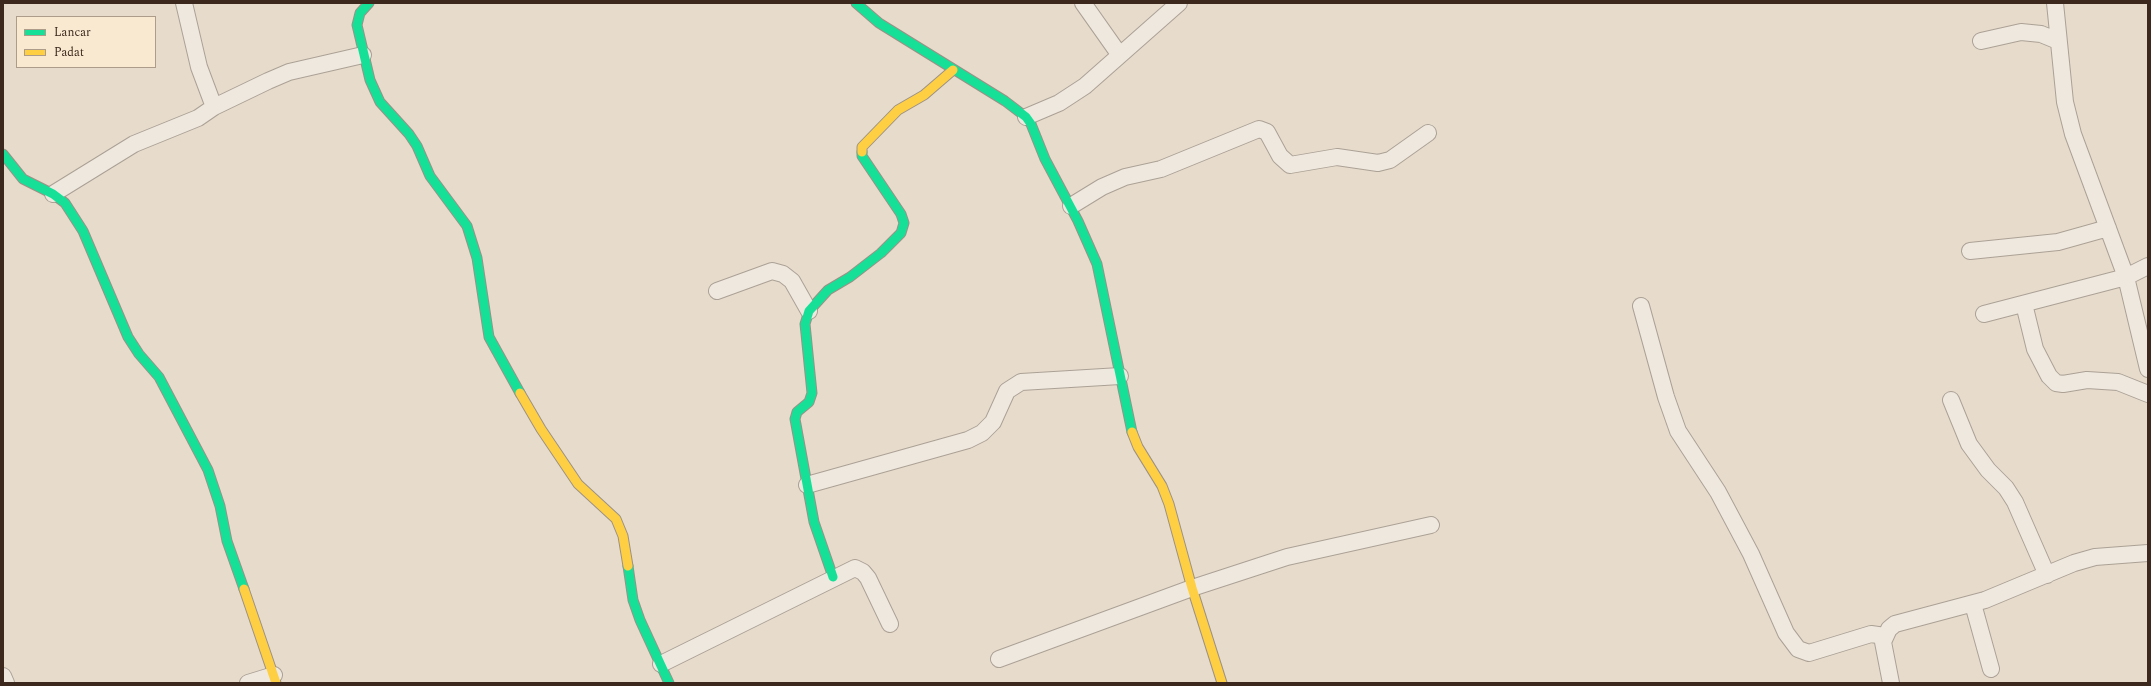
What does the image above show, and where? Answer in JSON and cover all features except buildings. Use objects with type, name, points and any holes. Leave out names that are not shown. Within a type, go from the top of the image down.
[{"type":"street","points":[[184,3],[199,67],[214,107]]},
{"type":"street","points":[[369,3],[360,12],[357,25],[370,80],[380,102],[409,134],[417,146],[430,176],[458,214],[472,238],[489,337],[496,352],[541,429],[578,484],[616,519],[622,536],[633,600],[640,620],[669,683]]},
{"type":"street","points":[[856,3],[879,23],[1005,101],[1026,117],[1036,133],[1045,159],[1071,206],[1097,264],[1130,428],[1138,447],[1162,486],[1169,504],[1192,588],[1222,683]]},
{"type":"street","points":[[1082,3],[1119,54]]},
{"type":"street","points":[[1026,117],[1059,104],[1085,86],[1119,54],[1179,3]]},
{"type":"street","points":[[2055,3],[2065,102],[2072,134],[2126,277],[2148,369]]},
{"type":"street","points":[[1981,41],[2021,32],[2041,34],[2058,41]]},
{"type":"street","points":[[53,194],[134,144],[198,118],[214,107],[289,72],[363,55]]},
{"type":"street","points":[[833,577],[814,522],[795,419],[797,412],[809,402],[812,393],[805,324],[809,311],[828,290],[881,253],[901,233],[904,223],[901,214],[862,156],[862,147],[898,110],[924,95],[953,70]]},
{"type":"street","points":[[1071,206],[1102,187],[1125,177],[1161,169],[1259,129],[1263,129],[1267,132],[1280,156],[1290,165],[1336,157],[1378,163],[1390,160],[1428,133]]},
{"type":"street","points":[[3,154],[23,179],[53,194],[65,204],[74,215],[83,231],[105,286],[128,337],[139,354],[160,376],[208,470],[220,506],[227,541],[275,679],[248,683]]},
{"type":"street","points":[[1970,251],[2058,242],[2108,228]]},
{"type":"street","points":[[1984,314],[2126,277],[2148,266]]},
{"type":"street","points":[[717,291],[772,271],[783,274],[792,281],[809,311]]},
{"type":"street","points":[[2024,304],[2035,349],[2049,376],[2056,383],[2063,384],[2087,380],[2118,382],[2148,394]]},
{"type":"street","points":[[1641,306],[1666,396],[1678,431],[1722,499],[1751,554],[1786,633],[1798,649],[1809,653],[1871,634],[1885,636]]},
{"type":"street","points":[[807,485],[968,440],[982,433],[993,422],[1007,391],[1021,382],[1120,376]]},
{"type":"street","points":[[1951,400],[1969,444],[1988,470],[2006,488],[2015,502],[2047,575]]},
{"type":"street","points":[[999,659],[1192,588],[1287,557],[1431,525]]},
{"type":"street","points":[[1891,683],[1883,648],[1885,636],[1895,624],[1901,621],[1973,604],[2074,563],[2095,557],[2148,553]]},
{"type":"street","points":[[661,664],[833,577],[855,568],[863,572],[868,578],[890,624]]},
{"type":"street","points":[[1973,604],[1991,669]]},
{"type":"street","points":[[3,676],[6,683]]},
{"type":"traffic: fast","points":[[369,3],[360,13],[357,25],[370,80],[380,102],[409,134],[417,146],[430,176],[467,226],[477,258],[489,337],[520,393]]},
{"type":"traffic: fast","points":[[856,3],[879,23],[1005,101],[1026,117],[1031,124],[1045,159],[1078,221],[1097,264],[1132,432]]},
{"type":"traffic: fast","points":[[833,577],[814,522],[795,419],[797,412],[809,402],[812,393],[805,324],[809,311],[828,290],[850,277],[881,253],[901,233],[904,223],[901,214],[862,156],[862,152]]},
{"type":"traffic: fast","points":[[3,154],[23,179],[53,194],[65,203],[83,231],[128,337],[139,354],[159,377],[208,470],[220,506],[227,541],[244,589]]},
{"type":"traffic: fast","points":[[628,566],[633,600],[640,620],[669,683]]},
{"type":"traffic: slow","points":[[862,152],[862,147],[898,110],[924,95],[953,70]]},
{"type":"traffic: slow","points":[[520,393],[541,429],[578,484],[616,519],[623,536],[628,566]]},
{"type":"traffic: slow","points":[[1132,432],[1138,447],[1162,486],[1169,504],[1192,588],[1222,683]]},
{"type":"traffic: slow","points":[[244,589],[276,683]]}]
